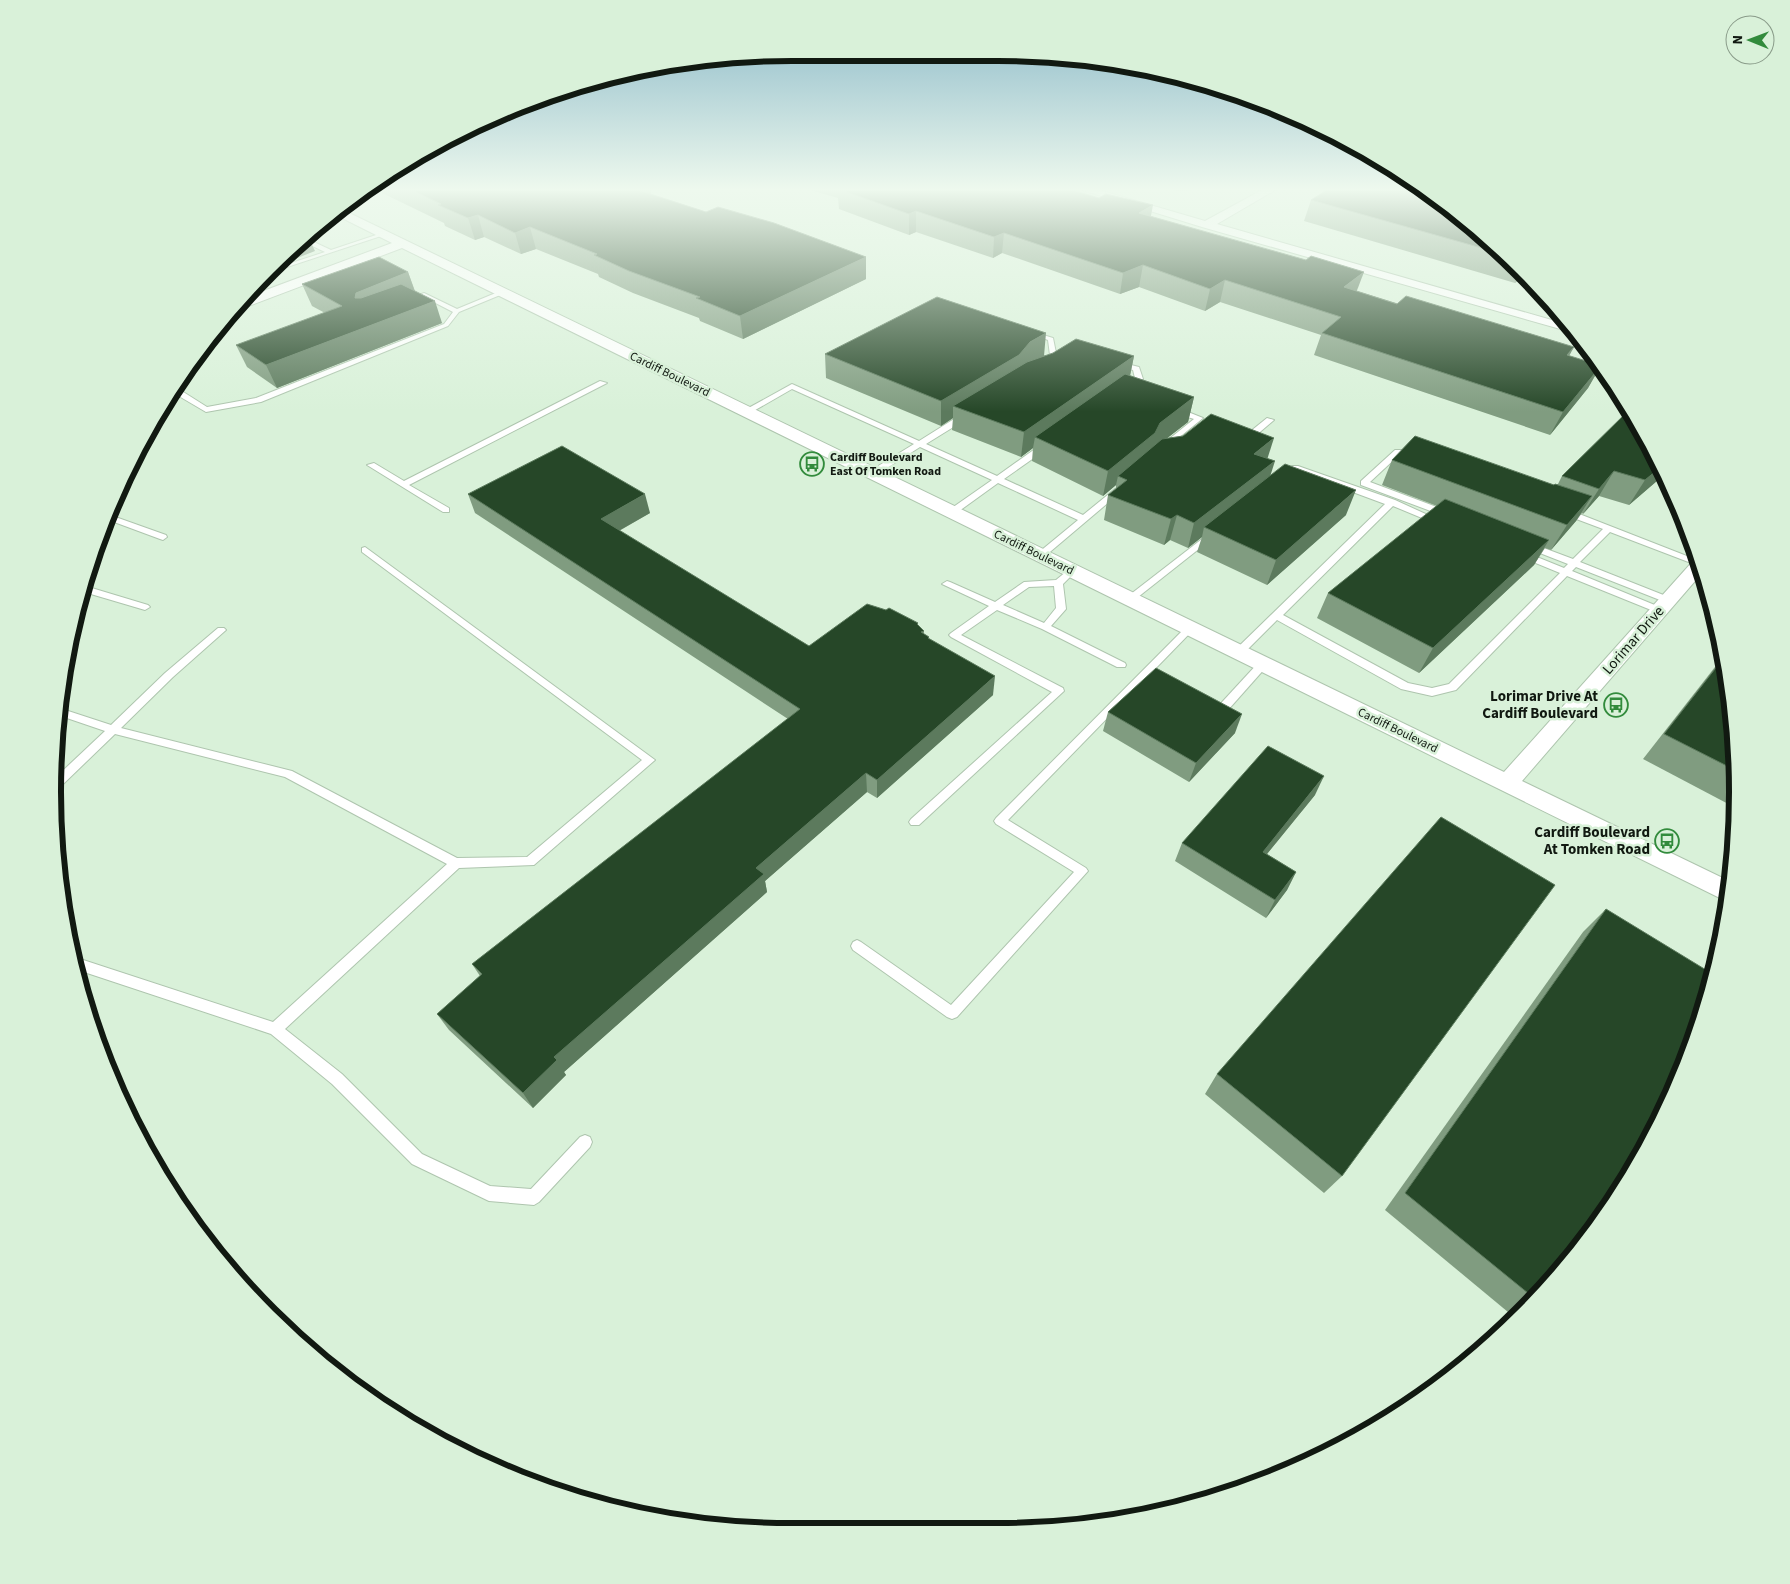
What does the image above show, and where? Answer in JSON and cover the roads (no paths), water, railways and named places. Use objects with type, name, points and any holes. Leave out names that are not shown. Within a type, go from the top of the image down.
[{"type":"street","points":[[252,300],[347,264]]},
{"type":"street","name":"Cardiff Boulevard","points":[[446,264],[1722,889]]},
{"type":"street","points":[[1341,264],[1561,327]]},
{"type":"street","name":"Lorimar Drive","points":[[1507,783],[1694,570]]},
{"type":"lane","points":[[283,268],[295,264]]},
{"type":"lane","points":[[179,393],[206,410],[258,400],[446,325],[458,311],[504,292]]},
{"type":"lane","points":[[400,304],[424,295],[458,311]]},
{"type":"lane","points":[[1023,329],[1051,339],[1054,356],[1037,366]]},
{"type":"lane","points":[[1110,360],[1136,369],[1139,379],[1123,390]]},
{"type":"lane","points":[[404,484],[603,382]]},
{"type":"lane","points":[[747,411],[792,386],[1084,519]]},
{"type":"lane","points":[[1159,451],[1199,418],[1174,409]]},
{"type":"lane","points":[[873,473],[970,413]]},
{"type":"lane","points":[[1231,441],[1240,444],[1270,420]]},
{"type":"lane","points":[[952,512],[1052,441]]},
{"type":"lane","points":[[1425,462],[1398,452],[1364,482],[1456,518]]},
{"type":"lane","points":[[371,465],[446,510]]},
{"type":"lane","points":[[1272,486],[1295,468],[1447,524]]},
{"type":"lane","points":[[1041,555],[1126,484]]},
{"type":"lane","points":[[1239,652],[1391,503]]},
{"type":"lane","points":[[1554,508],[1691,561]]},
{"type":"lane","points":[[114,519],[163,537]]},
{"type":"lane","points":[[1276,615],[1405,686],[1432,692],[1452,687],[1609,528]]},
{"type":"lane","points":[[1130,599],[1218,529]]},
{"type":"lane","points":[[1520,542],[1575,564],[1664,605]]},
{"type":"lane","points":[[66,714],[113,730],[288,774],[456,863],[530,862],[650,760],[365,550]]},
{"type":"lane","points":[[1511,550],[1566,572],[1664,605]]},
{"type":"lane","points":[[915,822],[1059,690],[954,635],[1027,584],[1058,583],[1072,570]]},
{"type":"lane","points":[[1045,627],[1061,609],[1058,583]]},
{"type":"lane","points":[[947,584],[1045,627],[1121,665]]},
{"type":"lane","points":[[90,591],[145,607]]},
{"type":"lane","points":[[857,946],[952,1013],[1082,871],[1000,821],[1190,628]]},
{"type":"lane","points":[[62,779],[169,675],[221,630]]},
{"type":"lane","points":[[1216,717],[1263,664]]},
{"type":"lane","points":[[275,1029],[456,863]]},
{"type":"lane","points":[[82,966],[275,1029],[337,1079],[417,1159],[489,1194],[534,1197],[585,1142]]},
{"type":"place","name":"Cardiff Boulevard East Of Tomken Road","points":[[812,464]]},
{"type":"place","name":"Lorimar Drive At Cardiff Boulevard","points":[[1616,705]]},
{"type":"place","name":"Cardiff Boulevard At Tomken Road","points":[[1667,841]]}]
